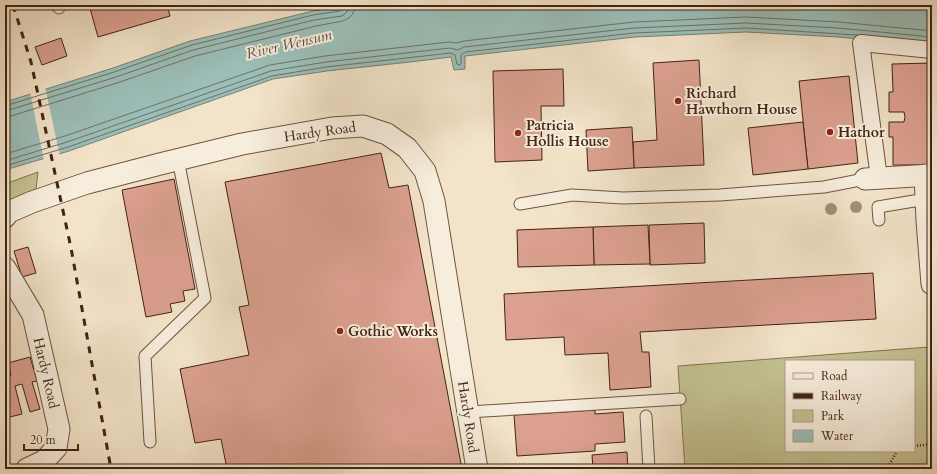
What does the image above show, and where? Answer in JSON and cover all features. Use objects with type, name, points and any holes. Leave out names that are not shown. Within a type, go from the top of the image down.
[{"type":"street","points":[[932,50],[860,43],[872,179],[929,175],[926,199],[932,284]]},
{"type":"street","name":"Hardy Road","points":[[5,217],[9,212],[32,202],[87,183],[242,144],[332,128],[363,126],[387,134],[407,148],[425,170],[434,201],[477,469]]},
{"type":"street","name":"Hardy Road","points":[[5,268],[33,315],[59,429],[56,448],[44,461],[27,469]]},
{"type":"lane","points":[[150,442],[145,356],[205,298],[178,159]]},
{"type":"lane","points":[[520,204],[572,195],[623,198],[720,195],[824,187],[872,179]]},
{"type":"lane","points":[[879,220],[878,207],[926,199]]},
{"type":"lane","points":[[468,412],[680,399]]},
{"type":"lane","points":[[646,416],[650,469]]},
{"type":"path","points":[[915,446],[932,444]]},
{"type":"path","points":[[845,469],[888,468],[896,452]]},
{"type":"green space","points":[[38,172],[36,189],[5,203],[5,184]]},
{"type":"green space","points":[[929,347],[932,359],[932,469],[685,469],[678,366]]},
{"type":"water","name":"River Wensum","points":[[353,5],[932,5],[932,46],[838,37],[746,32],[635,37],[465,56],[465,69],[454,70],[451,57],[327,71],[273,79],[69,151],[5,170],[5,102],[113,68],[190,41],[313,11]]},
{"type":"pier","points":[[45,87],[60,156],[44,161],[30,92]]},
{"type":"building","points":[[89,5],[167,5],[170,16],[98,37]]},
{"type":"building","points":[[61,38],[67,56],[42,65],[35,47]]},
{"type":"building","name":"Richard Hawthorn House","points":[[699,60],[704,165],[634,168],[633,142],[657,140],[653,63]]},
{"type":"building","points":[[932,63],[932,165],[893,165],[893,137],[889,137],[889,122],[904,122],[905,117],[904,112],[889,112],[889,92],[893,92],[892,64]]},
{"type":"building","name":"Patricia Hollis House","points":[[563,69],[564,106],[541,106],[542,160],[495,162],[493,71]]},
{"type":"building","name":"Hathor","points":[[849,76],[858,163],[808,169],[799,81]]},
{"type":"building","points":[[803,122],[808,169],[753,175],[748,128]]},
{"type":"building","points":[[632,127],[634,168],[588,171],[586,130]]},
{"type":"building","name":"Gothic Works","points":[[381,153],[389,188],[408,185],[462,469],[227,469],[221,439],[195,443],[180,369],[249,355],[239,307],[249,305],[225,182]]},
{"type":"building","points":[[174,179],[195,289],[183,291],[185,301],[170,304],[172,312],[146,317],[122,190]]},
{"type":"building","points":[[704,223],[705,263],[650,265],[649,225]]},
{"type":"building","points":[[648,225],[650,264],[594,265],[593,227]]},
{"type":"building","points":[[593,227],[594,265],[518,267],[517,230]]},
{"type":"building","points":[[28,247],[36,273],[22,277],[14,251]]},
{"type":"building","points":[[873,273],[876,319],[640,332],[642,352],[649,352],[651,387],[610,390],[608,353],[565,355],[564,337],[506,340],[504,294]]},
{"type":"building","points":[[30,357],[37,381],[32,382],[40,409],[30,412],[22,384],[15,386],[22,414],[10,417],[5,399],[5,376],[11,375],[8,363]]},
{"type":"building","points":[[595,410],[595,414],[623,412],[625,442],[595,444],[595,451],[517,456],[514,415]]},
{"type":"building","points":[[627,452],[628,469],[593,469],[592,455]]},
{"type":"railway","points":[[13,5],[31,62],[71,248],[111,469]]},
{"type":"place","name":"Richard Hawthorn House","points":[[678,101]]},
{"type":"place","name":"Hathor","points":[[830,132]]},
{"type":"place","name":"Patricia Hollis House","points":[[518,133]]},
{"type":"place","name":"Gothic Works","points":[[340,331]]}]
